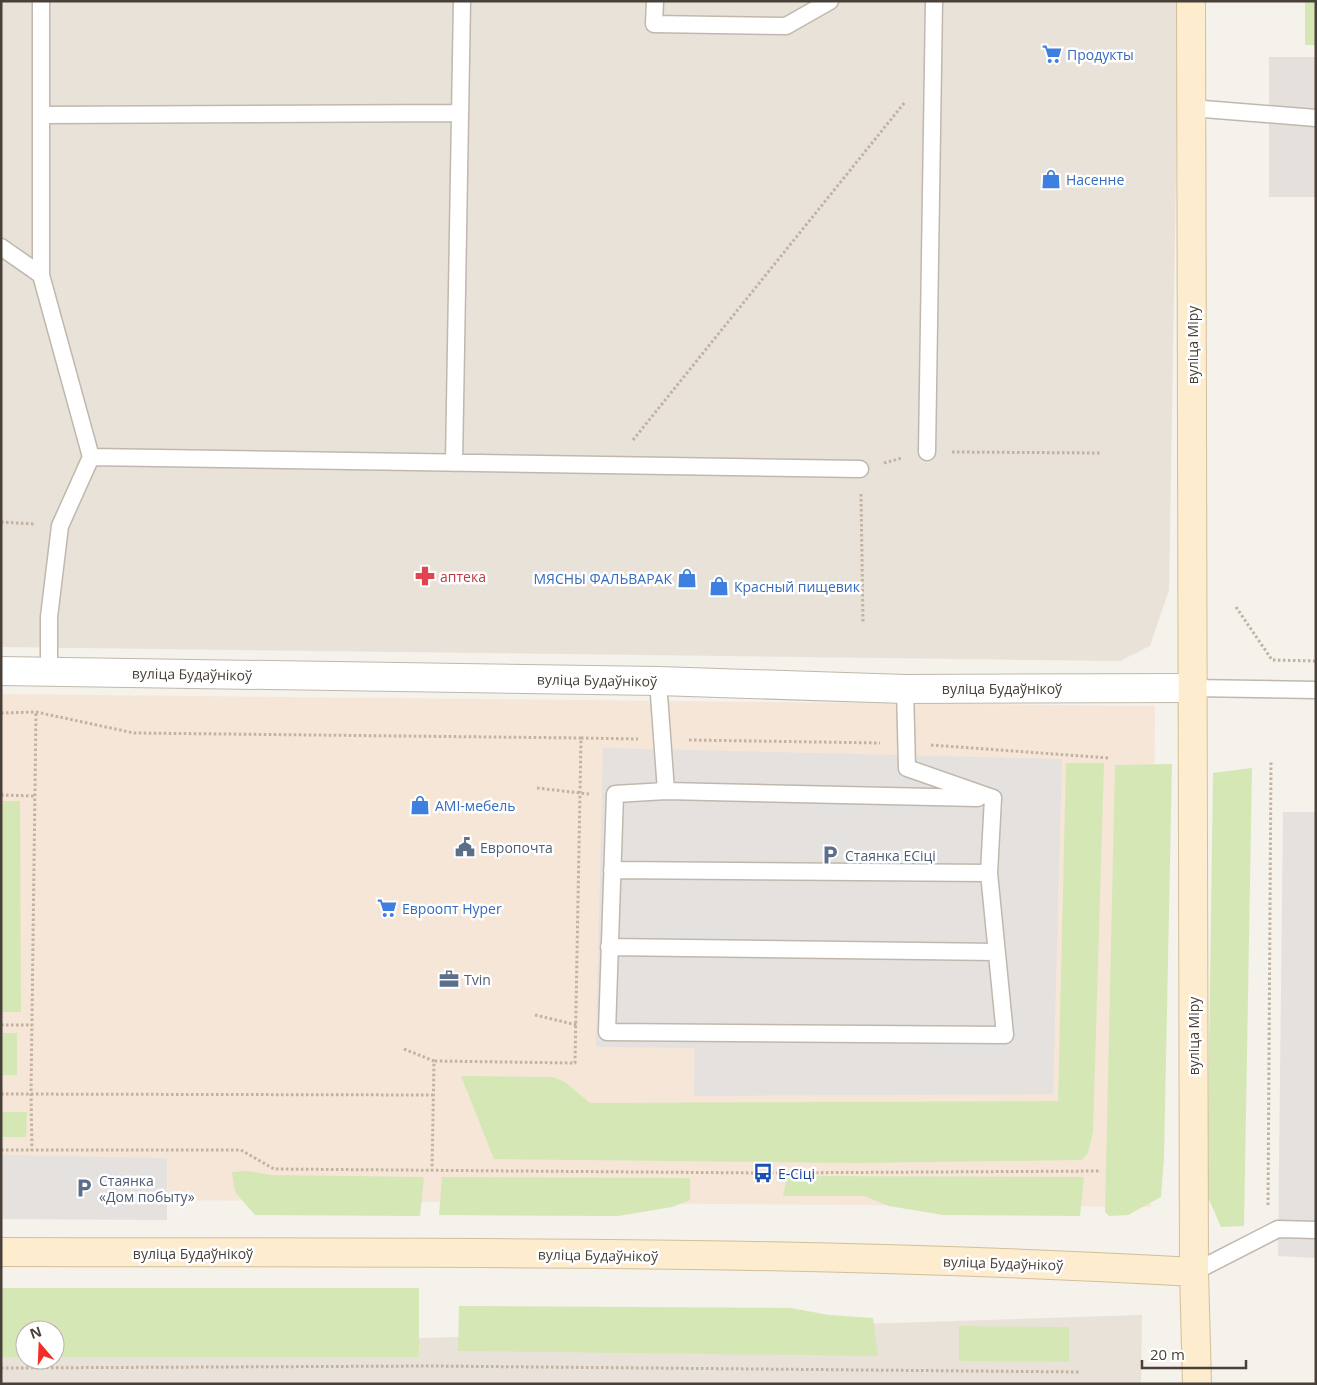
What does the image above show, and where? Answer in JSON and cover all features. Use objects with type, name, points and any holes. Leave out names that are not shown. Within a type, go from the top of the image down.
[{"type":"main road","name":"вуліца Міру","points":[[1191,1],[1194,1272],[1197,1384]]},
{"type":"main road","name":"вуліца Будаўнікоў","points":[[1,1252],[431,1253],[856,1258],[1081,1265],[1194,1272]]},
{"type":"street","name":"вуліца Будаўнікоў","points":[[1,671],[658,681],[905,689],[1192,688]]},
{"type":"lane","points":[[41,1],[41,275],[91,457],[60,526],[50,617],[49,672]]},
{"type":"lane","points":[[454,463],[462,1]]},
{"type":"lane","points":[[656,1],[654,24],[786,26],[830,1]]},
{"type":"lane","points":[[928,452],[934,1]]},
{"type":"lane","points":[[1191,108],[1316,118]]},
{"type":"lane","points":[[42,115],[460,113]]},
{"type":"lane","points":[[1,247],[41,275]]},
{"type":"lane","points":[[91,457],[860,469]]},
{"type":"lane","points":[[658,681],[666,791]]},
{"type":"lane","points":[[1192,688],[1316,690]]},
{"type":"lane","points":[[905,689],[907,768],[993,798]]},
{"type":"lane","points":[[666,791],[993,798],[990,873],[1005,1035],[607,1032],[615,794],[666,791]]},
{"type":"lane","points":[[612,870],[990,873]]},
{"type":"lane","points":[[609,947],[997,952]]},
{"type":"lane","points":[[1194,1272],[1278,1229],[1316,1230]]},
{"type":"path","points":[[611,466],[934,67]]},
{"type":"path","points":[[863,623],[860,469],[928,452],[1102,453]]},
{"type":"path","points":[[1,522],[60,526]]},
{"type":"path","points":[[1236,607],[1272,660],[1316,660]]},
{"type":"path","points":[[1,712],[36,712],[134,733],[906,744],[1109,758]]},
{"type":"path","points":[[32,1151],[31,1094],[36,712]]},
{"type":"path","points":[[404,1049],[434,1061],[575,1063],[581,738]]},
{"type":"path","points":[[1267,1235],[1271,761]]},
{"type":"path","points":[[537,788],[581,794],[615,794]]},
{"type":"path","points":[[1,796],[34,796]]},
{"type":"path","points":[[535,1015],[607,1032]]},
{"type":"path","points":[[1,1025],[32,1025]]},
{"type":"path","points":[[432,1170],[434,1061]]},
{"type":"path","points":[[1,1094],[433,1095]]},
{"type":"path","points":[[1,1150],[241,1150],[274,1170],[763,1173],[1101,1171]]},
{"type":"path","points":[[1,1368],[431,1366],[1081,1372]]},
{"type":"shaded area","points":[[1,1],[1179,1],[1169,590],[1150,646],[1120,661],[1,647]]},
{"type":"shaded area","points":[[1269,57],[1316,57],[1316,197],[1269,197]]},
{"type":"shaded area","points":[[1,694],[1155,706],[1151,1207],[1,1199]]},
{"type":"shaded area","name":"Стаянка ЕСіці","points":[[603,748],[1062,759],[1053,1094],[694,1096],[695,1048],[596,1047]]},
{"type":"shaded area","points":[[1283,812],[1316,812],[1316,1258],[1278,1256]]},
{"type":"shaded area","name":"Стаянка «Дом побыту»","points":[[1,1155],[167,1158],[167,1220],[1,1219]]},
{"type":"shaded area","points":[[1142,1315],[1141,1384],[1,1384],[1,1352],[15,1351],[15,1370],[65,1370],[65,1350]]},
{"type":"green space","points":[[1305,1],[1316,1],[1316,45],[1305,45]]},
{"type":"green space","points":[[1066,763],[1104,763],[1093,1132],[1088,1153],[1082,1160],[859,1163],[494,1159],[461,1076],[553,1077],[565,1082],[590,1103],[1058,1101]]},
{"type":"green space","points":[[1172,764],[1164,1157],[1161,1197],[1128,1215],[1109,1216],[1105,1212],[1115,765]]},
{"type":"green space","points":[[1252,768],[1244,1226],[1221,1227],[1207,1195],[1213,773]]},
{"type":"green space","points":[[1,801],[20,801],[21,1012],[1,1012]]},
{"type":"green space","points":[[1,1033],[17,1033],[17,1075],[1,1075]]},
{"type":"green space","points":[[1,1112],[27,1112],[26,1137],[1,1137]]},
{"type":"green space","points":[[248,1171],[270,1175],[424,1177],[420,1216],[255,1215],[235,1192],[232,1172]]},
{"type":"green space","points":[[787,1176],[1084,1177],[1080,1216],[943,1215],[889,1206],[864,1196],[783,1196]]},
{"type":"green space","points":[[442,1177],[690,1178],[690,1200],[672,1207],[618,1216],[439,1215]]},
{"type":"green space","points":[[1,1288],[419,1288],[419,1357],[65,1357],[65,1320],[15,1320],[15,1357],[1,1357]]},
{"type":"green space","points":[[459,1306],[791,1308],[829,1315],[873,1318],[878,1356],[458,1351]]},
{"type":"green space","points":[[959,1326],[1069,1327],[1069,1362],[959,1361]]},
{"type":"place","name":"Продукты","points":[[1052,54]]},
{"type":"place","name":"Насенне","points":[[1051,179]]},
{"type":"place","name":"аптека","points":[[425,576]]},
{"type":"place","name":"МЯСНЫ ФАЛЬВАРАК","points":[[687,578]]},
{"type":"place","name":"Красный пищевик","points":[[719,586]]},
{"type":"place","name":"AMI-мебель","points":[[420,805]]},
{"type":"place","name":"Европочта","points":[[465,847]]},
{"type":"place","name":"Стаянка ЕСіці","points":[[830,855]]},
{"type":"place","name":"Евроопт Hyper","points":[[387,908]]},
{"type":"place","name":"Tvin","points":[[449,979]]},
{"type":"place","name":"Е-Сіці","points":[[763,1173]]},
{"type":"place","name":"Стаянка «Дом побыту»","points":[[84,1188]]}]
